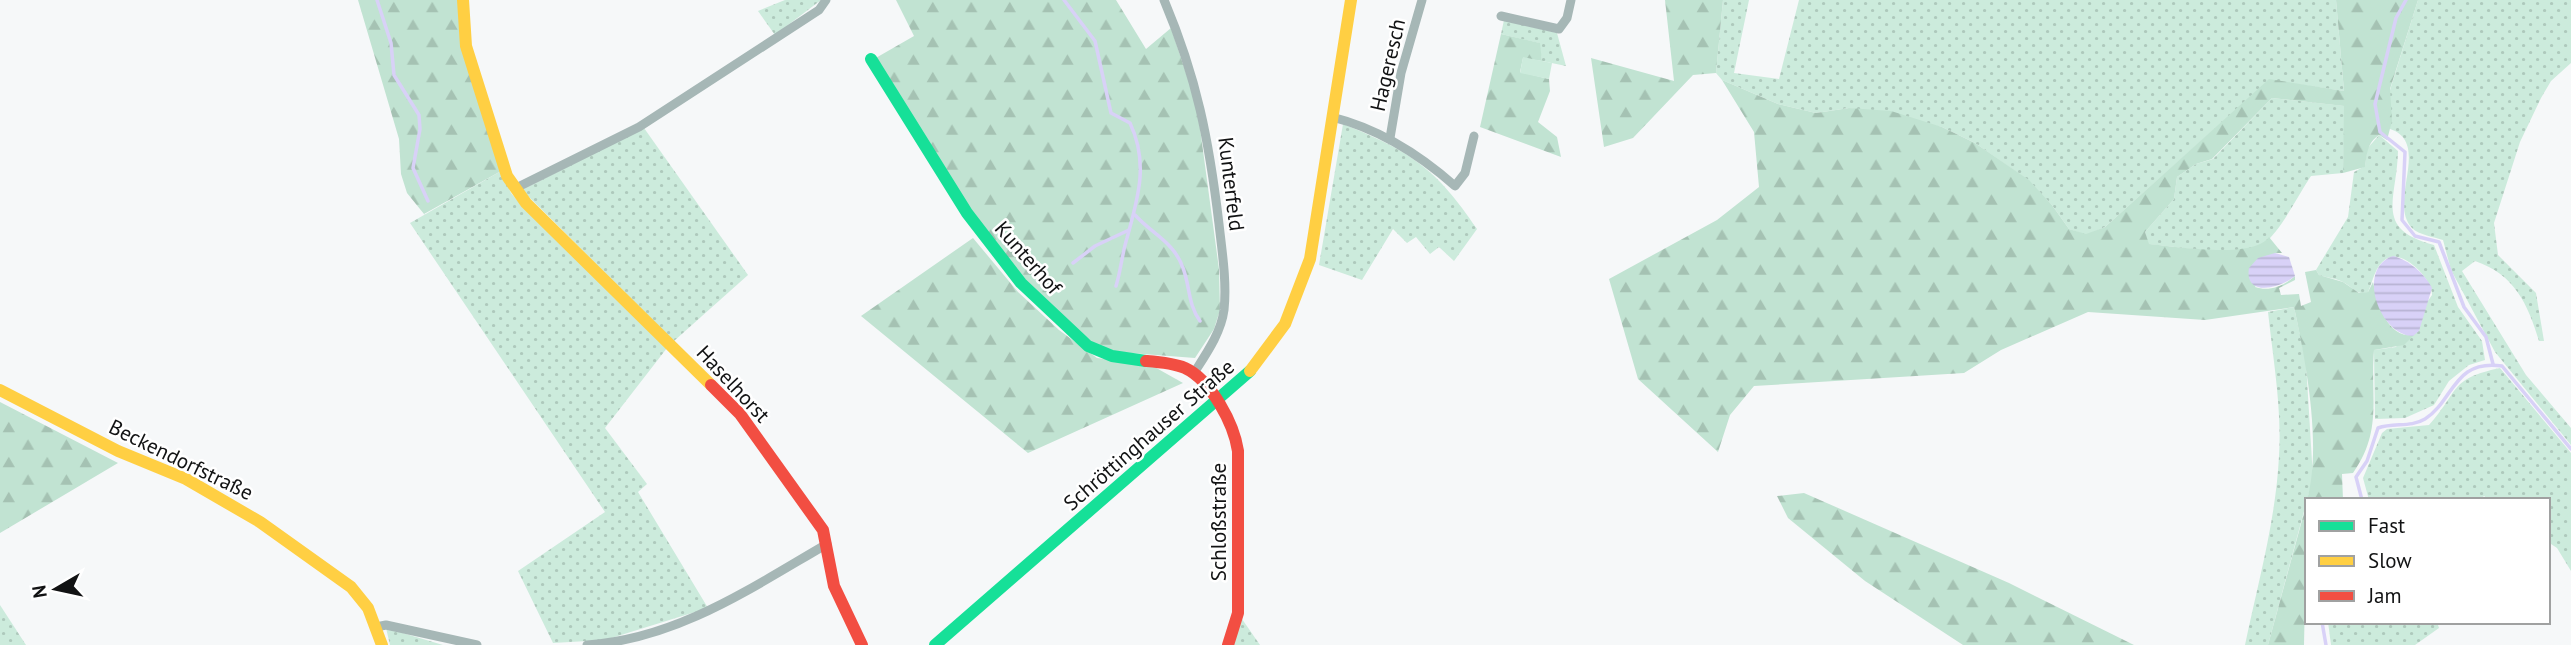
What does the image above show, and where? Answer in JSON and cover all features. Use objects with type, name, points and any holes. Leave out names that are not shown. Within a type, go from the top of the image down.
[{"type":"street","name":"Haselhorst","points":[[463,0],[466,46],[507,176],[526,203],[740,414],[823,530],[834,586],[862,645]]},
{"type":"street","points":[[516,188],[639,127],[819,10],[826,0]]},
{"type":"street","name":"Kunterfeld","points":[[1164,0],[1204,117],[1222,254],[1224,311],[1207,352],[1194,373]]},
{"type":"street","name":"Schröttinghauser Straße","points":[[935,645],[1218,403],[1244,379],[1285,324],[1310,259],[1351,0]]},
{"type":"street","name":"Hageresch","points":[[1390,138],[1401,73],[1422,0]]},
{"type":"street","points":[[1502,16],[1559,29],[1567,18],[1571,0]]},
{"type":"street","name":"Kunterhof","points":[[871,60],[964,213],[1024,290],[1090,348],[1105,356],[1153,360],[1194,373]]},
{"type":"street","name":"Hageresch","points":[[1332,117],[1390,138],[1429,163],[1455,187],[1465,173],[1474,136]]},
{"type":"street","points":[[1194,373],[1218,403]]},
{"type":"street","name":"Beckendorfstraße","points":[[0,390],[118,451],[186,480],[249,514],[351,587],[368,608],[382,645]]},
{"type":"street","name":"Schloßstraße","points":[[1218,403],[1235,425],[1238,451],[1238,613],[1228,645]]},
{"type":"street","points":[[587,645],[652,634],[710,612],[827,544]]},
{"type":"street","points":[[376,627],[386,625],[477,645]]},
{"type":"green space","points":[[358,0],[459,0],[501,171],[424,214],[407,193],[401,174],[399,139]]},
{"type":"green space","points":[[785,0],[821,0],[775,35],[758,11]]},
{"type":"green space","points":[[896,0],[1116,0],[1146,49],[1171,28],[1197,106],[1219,269],[1220,310],[1214,329],[1195,358],[1104,351],[1037,298],[966,213],[874,59],[914,36]]},
{"type":"green space","points":[[1665,0],[1723,0],[1716,73],[1693,75],[1633,138],[1604,147],[1591,58],[1674,81]]},
{"type":"green space","points":[[1723,0],[1749,0],[1734,73],[1779,79],[1799,0],[2336,0],[2344,91],[2269,80],[2105,227],[2086,235],[2069,229],[2052,205],[2028,180],[1975,143],[1942,127],[1849,108],[1816,113],[1778,104],[1722,80],[1716,73]]},
{"type":"green space","points":[[2336,0],[2418,0],[2390,89],[2392,121],[2387,140],[2379,135],[2372,142],[2365,167],[2343,173],[2344,106],[2272,98],[2212,159],[2196,164],[2177,177],[2174,199],[2145,232],[2149,244],[2212,250],[2247,248],[2260,244],[2269,237],[2282,253],[2275,253],[2255,287],[2276,287],[2295,276],[2295,280],[2279,288],[2281,295],[2299,294],[2301,306],[2311,302],[2305,272],[2316,270],[2319,275],[2343,282],[2359,293],[2368,292],[2373,282],[2381,309],[2390,325],[2404,335],[2413,336],[2404,345],[2374,350],[2372,428],[2353,473],[2342,474],[2343,498],[2307,498],[2313,430],[2294,307],[2205,320],[2088,312],[2001,350],[1964,373],[1754,386],[1730,415],[1718,452],[1638,379],[1609,279],[1717,220],[1759,187],[1754,132],[1722,80],[1778,104],[1816,113],[1849,108],[1891,111],[1942,127],[1975,143],[2029,180],[2069,229],[2086,234],[2105,227],[2269,79],[2344,91]]},
{"type":"green space","points":[[2418,0],[2571,0],[2571,63],[2551,81],[2541,98],[2520,142],[2494,223],[2498,255],[2536,293],[2544,341],[2539,341],[2518,292],[2500,274],[2475,261],[2462,271],[2526,375],[2571,428],[2571,445],[2495,352],[2451,270],[2443,240],[2415,230],[2406,217],[2404,204],[2408,147],[2402,136],[2390,129],[2390,90]]},
{"type":"green space","points":[[1504,20],[1557,33],[1566,66],[1542,61],[1539,43],[1501,34]]},
{"type":"green space","points":[[1501,34],[1540,43],[1542,61],[1523,58],[1520,72],[1549,79],[1550,91],[1538,122],[1557,137],[1561,157],[1480,127]]},
{"type":"green space","points":[[1523,57],[1552,63],[1549,79],[1520,73]]},
{"type":"green space","points":[[2272,98],[2345,106],[2343,173],[2311,176],[2276,231],[2263,244],[2239,251],[2223,251],[2148,244],[2145,232],[2174,199],[2177,177],[2196,164],[2213,159]]},
{"type":"green space","points":[[1343,124],[1386,143],[1420,164],[1462,208],[1477,229],[1454,261],[1439,247],[1430,254],[1416,237],[1407,243],[1393,229],[1362,280],[1319,265]]},
{"type":"green space","points":[[644,128],[748,275],[674,341],[522,190]]},
{"type":"green space","points":[[2379,135],[2398,151],[2393,198],[2396,221],[2402,230],[2434,245],[2458,307],[2482,341],[2485,360],[2469,365],[2449,381],[2434,405],[2405,418],[2375,419],[2374,350],[2396,347],[2432,295],[2428,282],[2416,267],[2393,257],[2386,259],[2379,266],[2368,292],[2364,293],[2357,292],[2340,281],[2319,275],[2316,270],[2348,217],[2354,172],[2365,166],[2367,149]]},
{"type":"green space","points":[[501,171],[511,193],[522,206],[667,348],[605,428],[647,484],[638,492],[708,608],[605,640],[553,643],[518,571],[605,512],[410,223]]},
{"type":"green space","points":[[973,238],[1018,292],[1059,330],[1097,358],[1151,365],[1183,383],[1028,453],[861,316]]},
{"type":"green space","points":[[2294,307],[2306,363],[2313,478],[2308,498],[2305,498],[2305,508],[2268,645],[2245,645],[2270,527],[2279,456],[2278,402],[2268,312]]},
{"type":"green space","points":[[2500,368],[2571,453],[2571,571],[2557,548],[2550,543],[2550,498],[2368,498],[2363,478],[2382,433],[2387,429],[2429,425],[2463,382],[2483,372]]},
{"type":"green space","points":[[0,402],[118,463],[0,533]]},
{"type":"green space","points":[[1804,493],[2009,583],[2134,645],[1963,645],[1865,581],[1788,518],[1777,496]]},
{"type":"green space","points":[[2305,509],[2304,645],[2268,645]]},
{"type":"green space","points":[[0,605],[26,645],[0,645]]},
{"type":"green space","points":[[1242,619],[1260,645],[1232,645]]},
{"type":"green space","points":[[2328,624],[2438,624],[2439,628],[2415,645],[2331,645]]},
{"type":"green space","points":[[386,628],[443,645],[390,645]]},
{"type":"shaded area","points":[[2275,253],[2289,257],[2295,276],[2273,287],[2258,287],[2252,284],[2249,268],[2258,258]]},
{"type":"shaded area","points":[[2393,256],[2416,268],[2432,288],[2419,331],[2413,336],[2401,333],[2391,325],[2376,301],[2375,274],[2382,263]]},
{"type":"waterway","points":[[377,0],[391,43],[394,75],[419,115],[420,129],[413,168],[428,201]]},
{"type":"waterway","points":[[1064,0],[1095,41],[1111,113],[1130,123],[1139,152],[1138,195],[1116,286]]},
{"type":"waterway","points":[[2406,0],[2396,18],[2375,104],[2380,132],[2405,152],[2402,220],[2415,236],[2439,242],[2464,307],[2486,337],[2493,364]]},
{"type":"waterway","points":[[1135,215],[1168,245],[1179,259],[1193,308],[1200,321]]},
{"type":"waterway","points":[[1073,263],[1095,246],[1129,230]]},
{"type":"waterway","points":[[2361,498],[2356,477],[2367,461],[2378,428],[2425,419],[2435,411],[2456,383],[2473,369],[2502,366],[2571,449]]},
{"type":"waterway","points":[[2322,624],[2326,645]]},
{"type":"traffic: fast","points":[[871,59],[967,213],[1021,283],[1088,346],[1112,356],[1146,361]]},
{"type":"traffic: fast","points":[[935,645],[1250,371]]},
{"type":"traffic: slow","points":[[463,0],[466,46],[507,176],[526,203],[711,385]]},
{"type":"traffic: slow","points":[[1250,371],[1285,324],[1310,259],[1351,0]]},
{"type":"traffic: slow","points":[[0,390],[118,451],[186,479],[260,522],[351,587],[368,608],[382,645]]},
{"type":"traffic: jam","points":[[1146,361],[1176,365],[1195,374],[1220,404],[1236,440],[1238,613],[1228,645]]},
{"type":"traffic: jam","points":[[711,385],[740,414],[823,530],[834,586],[862,645]]}]
